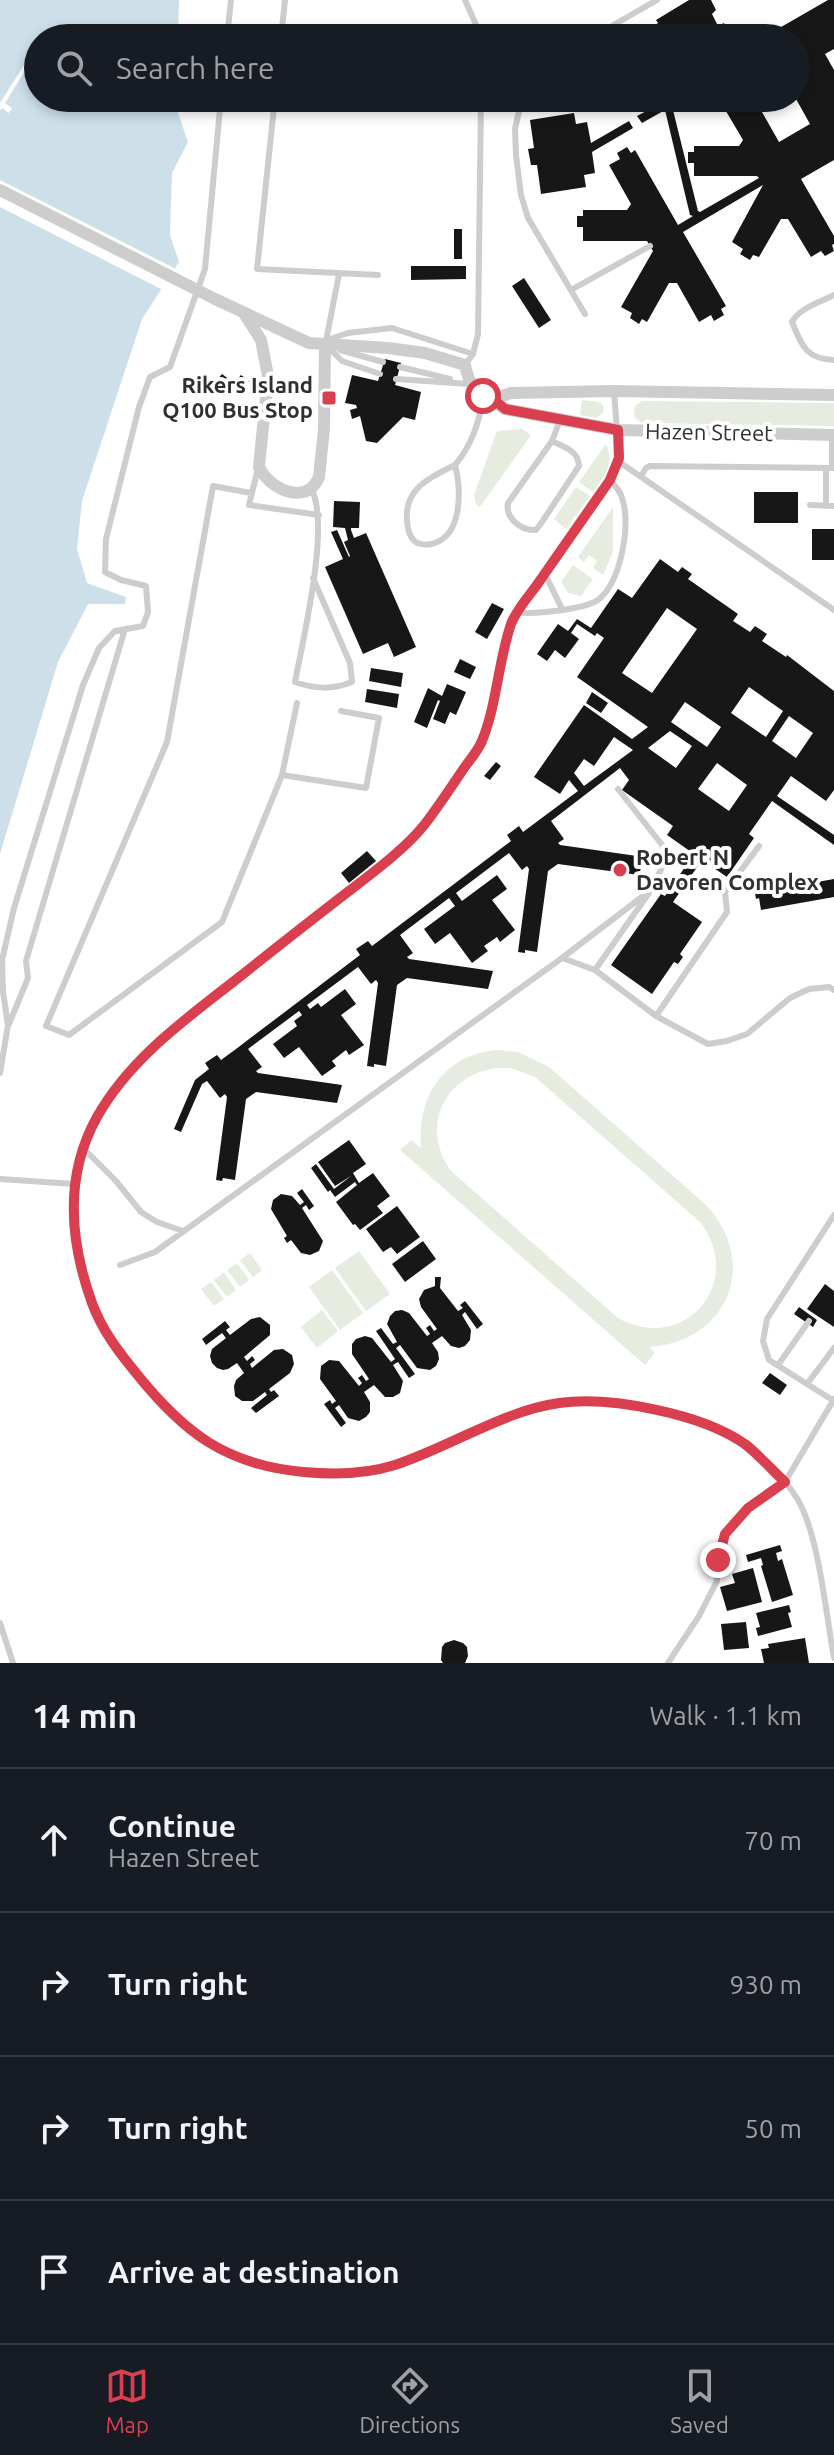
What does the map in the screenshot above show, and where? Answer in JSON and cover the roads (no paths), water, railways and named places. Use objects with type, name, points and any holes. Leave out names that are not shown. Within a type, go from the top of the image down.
[{"type":"street","points":[[0,190],[245,314],[309,343],[366,345],[425,353],[465,365],[469,384]]},
{"type":"street","points":[[245,314],[261,340],[268,376],[259,467],[262,474],[281,490],[293,493],[311,488],[319,477],[324,429],[326,342]]},
{"type":"street","name":"Hazen Street","points":[[469,384],[505,409],[618,430],[833,435]]},
{"type":"street","name":"Hazen Street","points":[[488,398],[511,393],[614,391],[834,395]]},
{"type":"lane","points":[[228,24],[231,0]]},
{"type":"lane","points":[[282,24],[285,0]]},
{"type":"lane","points":[[465,0],[476,24]]},
{"type":"lane","points":[[615,24],[657,0]]},
{"type":"lane","points":[[8,1025],[2,960],[14,908],[83,685],[99,648],[115,631],[143,626],[148,612],[146,586],[121,580],[105,572],[106,539],[139,407],[150,377],[170,367],[205,269],[220,112]]},
{"type":"lane","points":[[274,112],[257,269],[378,275]]},
{"type":"lane","points":[[465,365],[473,354],[478,334],[481,112]]},
{"type":"lane","points":[[519,112],[515,129],[516,155],[521,195],[528,218],[585,314]]},
{"type":"lane","points":[[571,290],[650,246]]},
{"type":"lane","points":[[326,342],[339,274]]},
{"type":"lane","points":[[834,295],[800,312],[792,322],[809,354],[817,360],[834,360]]},
{"type":"lane","points":[[326,342],[348,333],[392,328],[473,354]]},
{"type":"lane","points":[[326,342],[383,362]]},
{"type":"lane","points":[[326,342],[342,361],[380,374]]},
{"type":"lane","points":[[400,367],[469,384]]},
{"type":"lane","points":[[396,379],[469,384]]},
{"type":"lane","points":[[614,391],[618,461],[610,480],[512,621],[482,742],[423,828],[371,874],[173,1028],[135,1065],[98,1114],[82,1147],[74,1184],[74,1234],[84,1280],[95,1310],[111,1341],[149,1389],[184,1425],[210,1444],[259,1466],[327,1474],[363,1472],[396,1464],[526,1411],[557,1403],[595,1402],[645,1408],[704,1424],[746,1445],[785,1482],[800,1503],[809,1526],[834,1658]]},
{"type":"lane","points":[[455,465],[459,492],[452,527],[443,540],[431,545],[418,543],[409,535],[405,512],[411,494],[440,472],[455,465],[465,453],[488,398]]},
{"type":"lane","points":[[552,441],[574,452],[578,456],[579,466],[536,530],[530,530],[509,518],[506,511],[508,503],[552,441],[560,420]]},
{"type":"lane","points":[[810,505],[830,506],[833,435]]},
{"type":"lane","points":[[618,461],[834,610]]},
{"type":"lane","points":[[641,476],[650,466],[830,468]]},
{"type":"lane","points":[[259,467],[249,505],[319,515]]},
{"type":"lane","points":[[518,612],[538,613],[589,604],[599,599],[619,568],[625,514],[623,500],[610,480]]},
{"type":"lane","points":[[251,493],[213,486],[167,742],[46,1026],[69,1035],[222,922],[282,775],[297,703]]},
{"type":"lane","points":[[311,488],[319,515],[319,540],[295,682],[312,688],[337,688],[352,682],[350,663],[313,578]]},
{"type":"lane","points":[[545,574],[562,609]]},
{"type":"lane","points":[[0,1073],[8,1025],[28,978],[26,961],[125,629]]},
{"type":"lane","points":[[282,775],[366,788],[379,718],[341,711]]},
{"type":"lane","points":[[595,970],[651,890],[665,861],[663,846],[618,789]]},
{"type":"lane","points":[[656,1016],[727,912],[725,892],[759,846]]},
{"type":"lane","points":[[120,1265],[155,1252],[562,958],[651,890]]},
{"type":"lane","points":[[562,958],[595,970],[656,1016],[708,1044],[747,1034],[790,998],[809,989],[829,987],[834,990]]},
{"type":"lane","points":[[82,1147],[141,1212],[157,1222],[183,1231]]},
{"type":"lane","points":[[0,1179],[74,1184]]},
{"type":"lane","points":[[668,1663],[699,1616],[717,1581],[718,1560],[725,1534],[748,1508],[785,1482],[834,1400],[769,1360],[763,1341],[767,1319],[834,1215]]},
{"type":"lane","points":[[778,1365],[809,1321]]},
{"type":"lane","points":[[807,1384],[834,1348]]},
{"type":"lane","points":[[0,1623],[13,1663]]},
{"type":"water","points":[[0,0],[179,0],[178,24],[24,24],[24,112],[178,112],[188,142],[172,173],[170,235],[179,262],[142,319],[82,501],[77,549],[87,583],[126,597],[125,604],[88,604],[58,662],[0,854]]},
{"type":"place","name":"Rikers Island Q100 Bus Stop","points":[[329,398]]},
{"type":"place","name":"Robert N Davoren Complex","points":[[620,870]]}]
